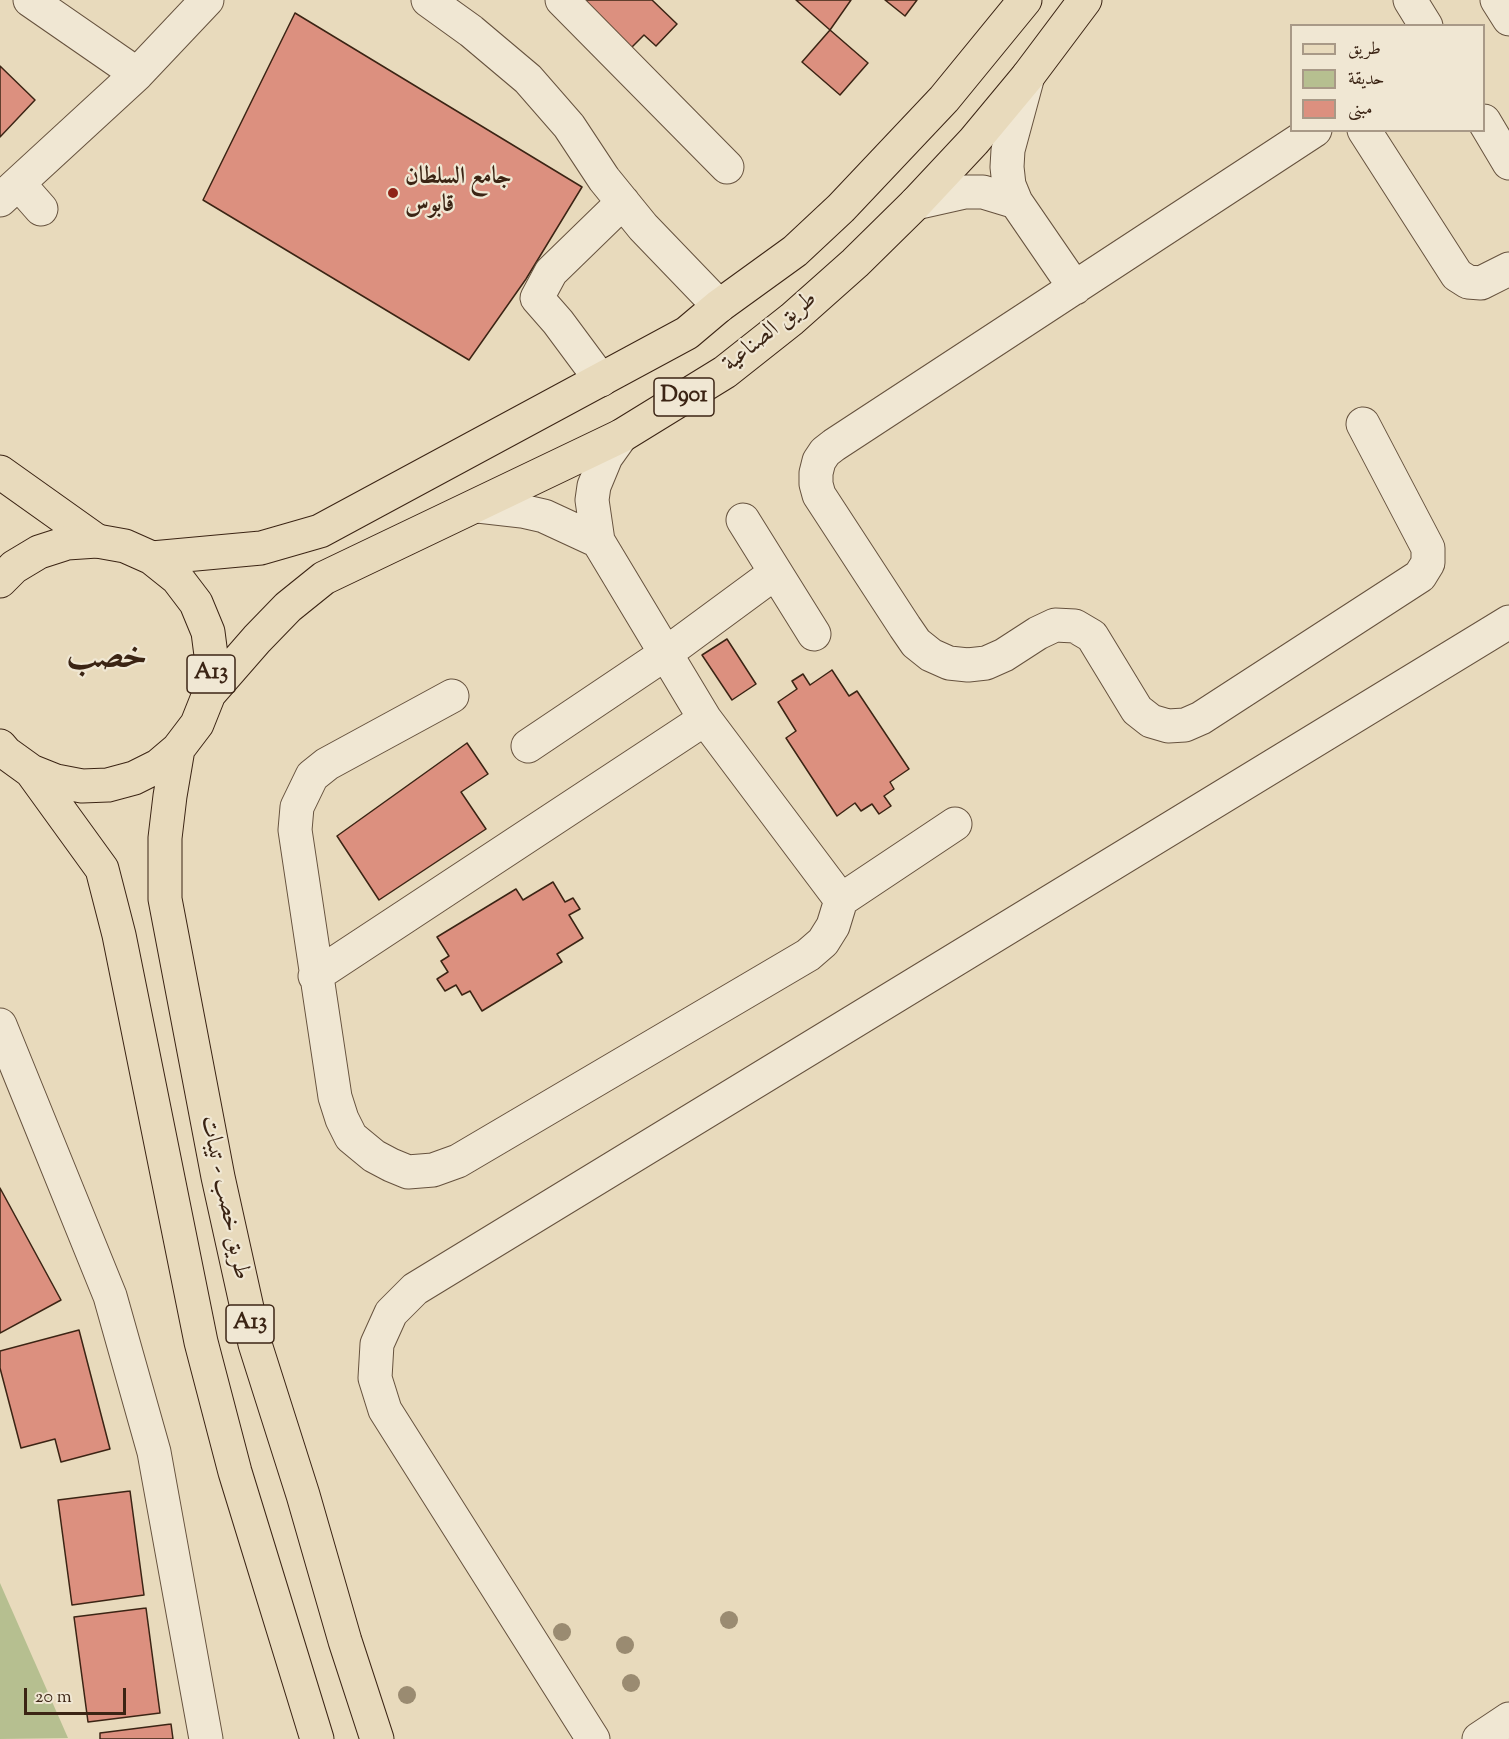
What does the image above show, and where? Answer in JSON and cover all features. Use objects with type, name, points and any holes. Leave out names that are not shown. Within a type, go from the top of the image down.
[{"type":"main road","name":"طريق الصناعية","points":[[152,558],[261,548],[320,531],[687,333],[719,306],[795,251],[841,208],[944,99],[1025,0]]},
{"type":"main road","name":"طريق الصناعية","points":[[209,694],[280,615],[324,578],[621,436],[725,372],[792,319],[855,263],[974,141],[1028,76],[1085,0]]},
{"type":"main road","points":[[0,472],[97,541]]},
{"type":"main road","name":"A13","points":[[0,581],[14,567],[39,552],[67,543],[97,541],[125,546],[152,558],[177,578],[196,603],[208,632],[212,663],[209,694],[197,724],[178,749],[150,770],[134,778],[108,785],[82,786],[56,782],[9,755]]},
{"type":"main road","name":"طريق خصب - تيبات","points":[[178,749],[165,838],[165,899],[218,1177],[255,1344],[377,1739]]},
{"type":"main road","name":"طريق خصب - تيبات","points":[[9,755],[102,869],[119,935],[201,1342],[235,1472],[317,1739]]},
{"type":"street","points":[[30,0],[137,74]]},
{"type":"street","points":[[428,0],[528,79],[569,126],[598,171],[623,202],[673,260],[719,306]]},
{"type":"street","points":[[562,0],[727,168]]},
{"type":"street","points":[[1410,0],[1425,24]]},
{"type":"street","points":[[1497,0],[1509,19]]},
{"type":"street","points":[[41,209],[10,192],[137,74],[195,4]]},
{"type":"street","points":[[1028,76],[1008,150],[1007,167],[1010,185],[1016,202],[1075,288]]},
{"type":"street","points":[[1485,123],[1509,163]]},
{"type":"street","points":[[1312,132],[834,445],[819,461],[816,484],[819,495],[905,627],[916,643],[931,655],[949,663],[968,665],[986,663],[1056,625],[1075,626],[1092,636],[1137,710],[1151,721],[1168,726],[1185,725],[1201,718],[1408,585],[1420,576],[1428,563],[1428,548],[1422,534],[1363,424]]},
{"type":"street","points":[[1365,132],[1457,275],[1468,282],[1481,283],[1509,269]]},
{"type":"street","points":[[916,203],[965,192],[1000,195],[1016,202]]},
{"type":"street","points":[[601,380],[537,298],[552,272],[623,202]]},
{"type":"street","points":[[621,436],[606,457],[594,486],[592,500],[598,542],[705,718],[841,900]]},
{"type":"street","points":[[478,506],[544,516],[598,542]]},
{"type":"street","points":[[743,520],[814,634]]},
{"type":"street","points":[[528,746],[665,654],[776,573]]},
{"type":"street","points":[[593,1739],[385,1410],[375,1378],[377,1344],[391,1313],[415,1289],[1509,622]]},
{"type":"street","points":[[452,696],[327,764],[312,776],[297,807],[295,830],[315,976],[335,1097],[351,1137],[374,1156],[408,1172],[433,1170],[458,1161],[808,955],[823,942],[833,926],[841,900],[955,824]]},
{"type":"street","points":[[315,976],[705,718]]},
{"type":"street","points":[[0,1025],[110,1296],[154,1452],[206,1739]]},
{"type":"street","points":[[1479,1739],[1509,1719]]},
{"type":"green space","points":[[0,1583],[68,1738],[0,1739]]},
{"type":"building","points":[[570,0],[652,0],[677,24],[656,46],[644,35],[625,54]]},
{"type":"building","points":[[796,0],[851,0],[830,30]]},
{"type":"building","points":[[885,0],[917,0],[905,16]]},
{"type":"building","name":"جامع السلطان قابوس","points":[[295,13],[582,187],[526,279],[469,360],[203,200]]},
{"type":"building","points":[[830,30],[868,63],[840,95],[802,62]]},
{"type":"building","points":[[0,66],[35,100],[0,137]]},
{"type":"building","points":[[727,639],[756,684],[732,700],[702,655]]},
{"type":"building","points":[[832,670],[849,696],[857,691],[909,769],[890,782],[894,789],[884,796],[891,806],[879,814],[872,804],[861,811],[855,803],[837,816],[786,738],[796,731],[778,702],[797,689],[792,681],[803,674],[810,685]]},
{"type":"building","points":[[467,743],[488,774],[461,792],[486,829],[379,900],[337,836]]},
{"type":"building","points":[[553,882],[565,902],[573,898],[580,909],[569,915],[583,938],[557,954],[562,962],[482,1011],[470,991],[462,995],[456,985],[445,991],[437,979],[448,972],[441,961],[449,956],[437,937],[516,889],[523,900]]},
{"type":"building","points":[[0,1188],[61,1300],[0,1333]]},
{"type":"building","points":[[79,1330],[110,1449],[61,1462],[55,1439],[21,1448],[0,1368],[0,1351]]},
{"type":"building","points":[[130,1491],[144,1595],[72,1605],[58,1500]]},
{"type":"building","points":[[146,1608],[160,1713],[88,1722],[74,1617]]},
{"type":"building","points":[[171,1724],[173,1739],[100,1739],[100,1733]]},
{"type":"place","name":"جامع السلطان قابوس","points":[[393,193]]},
{"type":"district","name":"خصب","points":[[107,660]]}]
